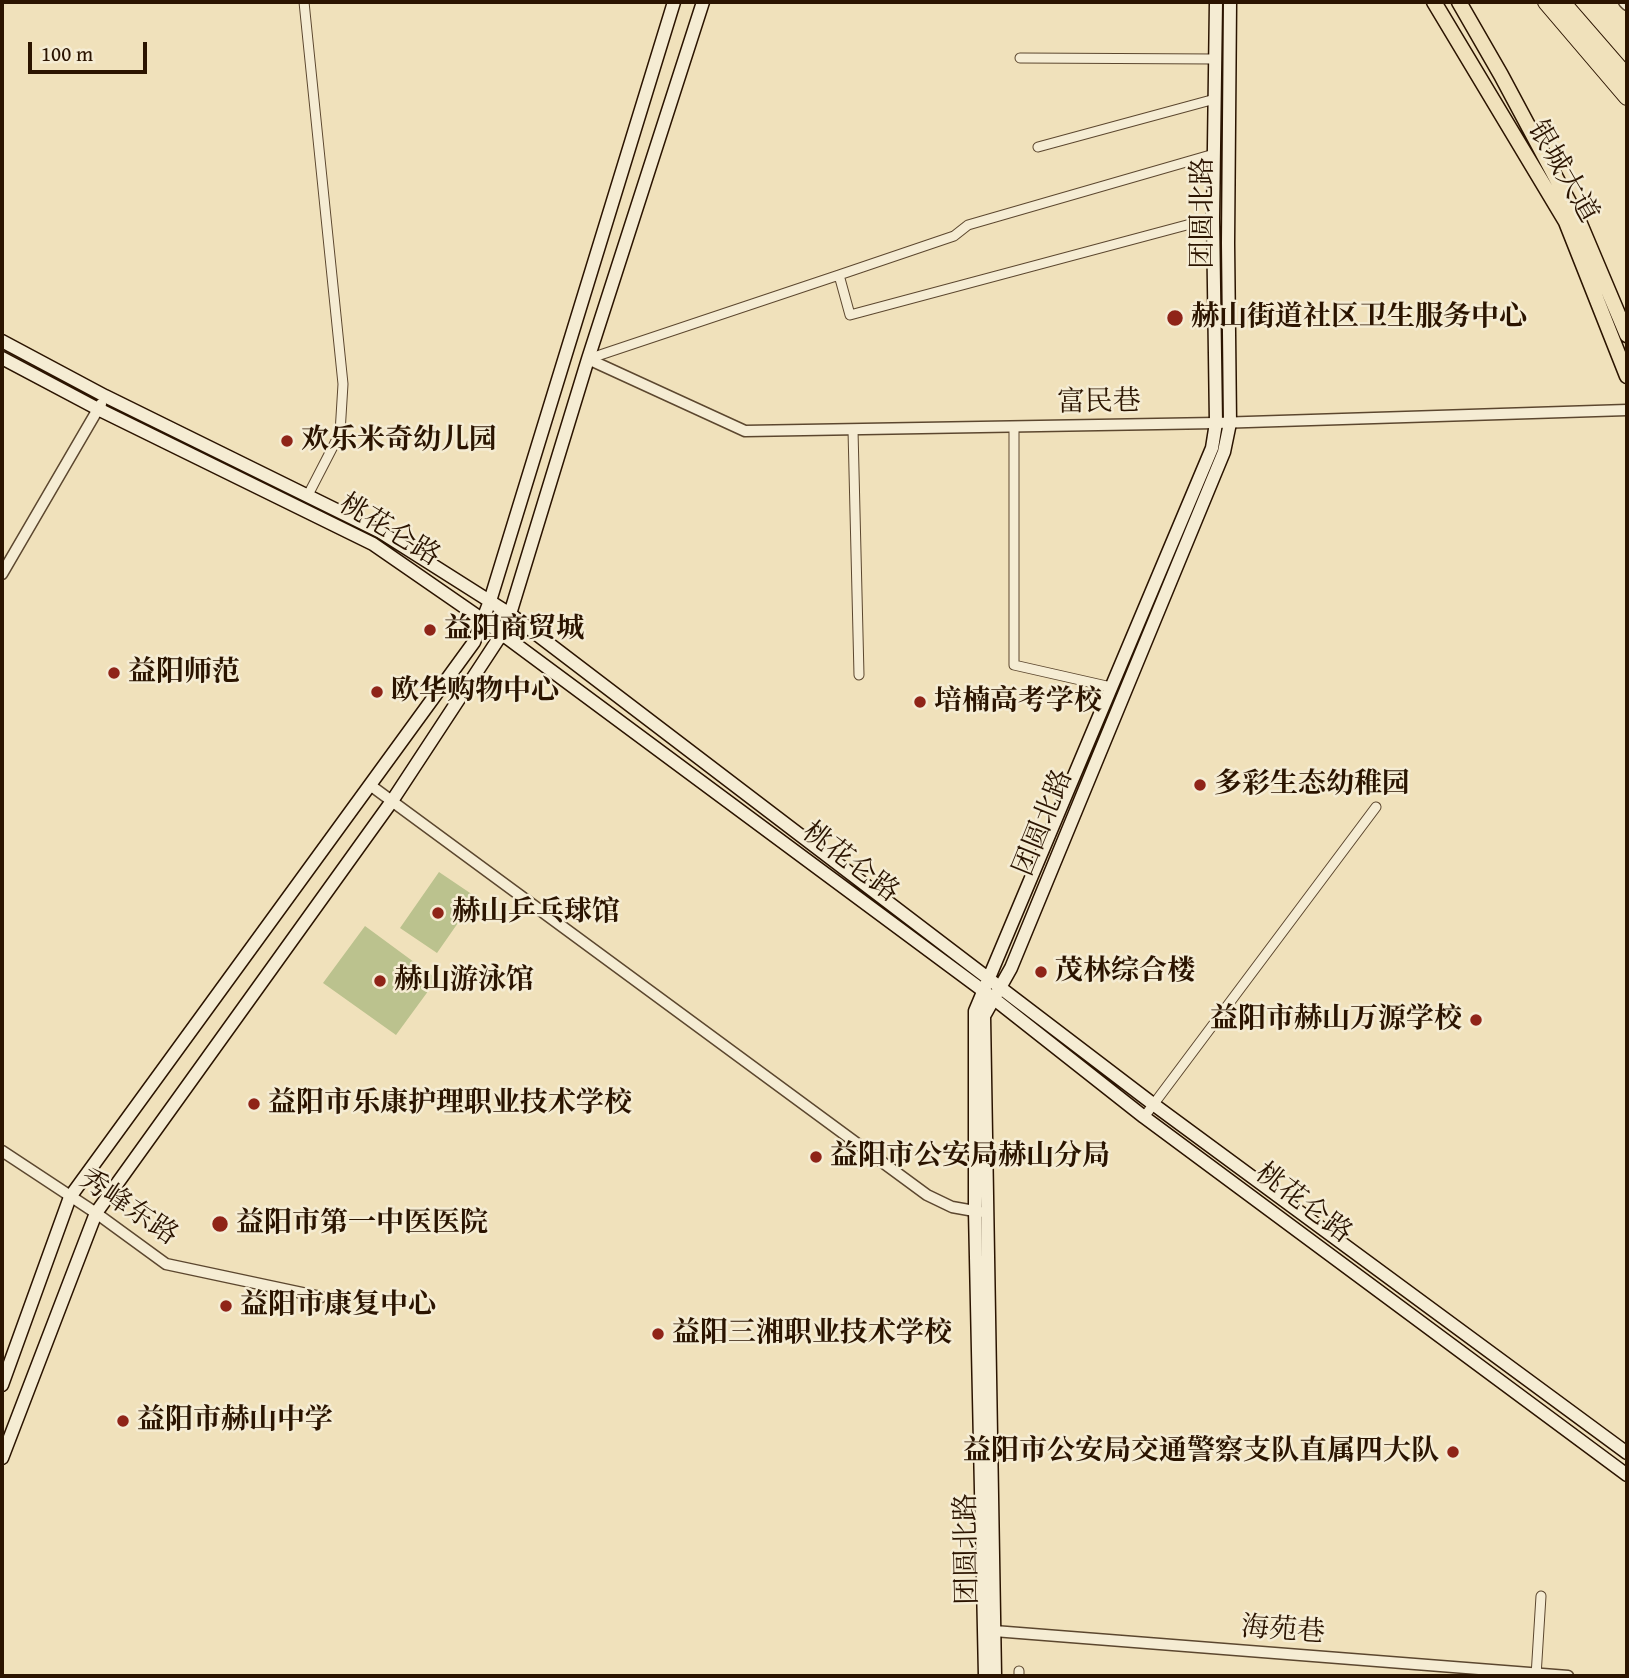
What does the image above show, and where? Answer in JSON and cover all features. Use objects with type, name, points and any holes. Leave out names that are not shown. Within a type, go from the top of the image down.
[{"type":"highway","points":[[1546,2],[1627,97]]},
{"type":"highway","points":[[1562,2],[1627,77]]},
{"type":"main road","points":[[2,1385],[70,1197],[474,642],[490,601],[674,2]]},
{"type":"main road","points":[[2,1458],[96,1213],[392,801],[501,635],[510,614],[588,359],[703,2]]},
{"type":"main road","name":"团圆北路","points":[[987,995],[1002,987],[1224,452],[1213,218],[1216,2]]},
{"type":"main road","name":"团圆北路","points":[[985,1676],[981,1212],[984,1016],[989,979],[1223,423],[1230,2]]},
{"type":"main road","name":"银城大道","points":[[1434,2],[1566,222],[1627,376]]},
{"type":"main road","name":"银城大道","points":[[1459,2],[1578,219],[1627,335]]},
{"type":"main road","name":"桃花仑路","points":[[2,341],[105,396],[379,531],[510,614],[1153,1104],[1627,1452]]},
{"type":"main road","name":"桃花仑路","points":[[2,358],[98,409],[373,544],[483,620],[987,995],[1144,1117],[1627,1475]]},
{"type":"main road","name":"团圆北路","points":[[981,1212],[995,1676]]},
{"type":"street","points":[[304,2],[343,384],[340,433],[308,495]]},
{"type":"street","points":[[1020,58],[1215,59]]},
{"type":"street","points":[[1038,148],[1215,99]]},
{"type":"street","points":[[588,359],[954,236],[968,225],[1214,154]]},
{"type":"street","points":[[838,275],[850,315],[1213,218]]},
{"type":"street","name":"富民巷","points":[[588,359],[746,431],[1223,423],[1627,410]]},
{"type":"street","points":[[2,574],[105,396]]},
{"type":"street","points":[[1014,427],[1014,665],[1111,687]]},
{"type":"street","points":[[853,430],[859,675]]},
{"type":"street","points":[[370,785],[927,1195],[952,1207],[981,1212]]},
{"type":"street","points":[[1144,1117],[1376,807]]},
{"type":"street","name":"秀峰东路","points":[[2,1151],[96,1213],[166,1265],[321,1297]]},
{"type":"street","points":[[1536,1675],[1542,1596]]},
{"type":"street","name":"海苑巷","points":[[994,1631],[1568,1676]]},
{"type":"green space","name":"赫山乒乓球馆","points":[[439,872],[476,897],[437,953],[400,928]]},
{"type":"green space","name":"赫山游泳馆","points":[[365,926],[437,979],[396,1035],[323,983]]},
{"type":"place","name":"赫山街道社区卫生服务中心","points":[[1175,318]]},
{"type":"place","name":"欢乐米奇幼儿园","points":[[287,441]]},
{"type":"place","name":"益阳商贸城","points":[[430,630]]},
{"type":"place","name":"益阳师范","points":[[114,673]]},
{"type":"place","name":"欧华购物中心","points":[[377,692]]},
{"type":"place","name":"培楠高考学校","points":[[920,702]]},
{"type":"place","name":"多彩生态幼稚园","points":[[1200,785]]},
{"type":"place","name":"赫山乒乓球馆","points":[[438,913]]},
{"type":"place","name":"茂林综合楼","points":[[1041,972]]},
{"type":"place","name":"赫山游泳馆","points":[[380,981]]},
{"type":"place","name":"益阳市赫山万源学校","points":[[1476,1020]]},
{"type":"place","name":"益阳市乐康护理职业技术学校","points":[[254,1104]]},
{"type":"place","name":"益阳市公安局赫山分局","points":[[816,1157]]},
{"type":"place","name":"益阳市第一中医医院","points":[[220,1224]]},
{"type":"place","name":"益阳市康复中心","points":[[226,1306]]},
{"type":"place","name":"益阳三湘职业技术学校","points":[[658,1334]]},
{"type":"place","name":"益阳市赫山中学","points":[[123,1421]]},
{"type":"place","name":"益阳市公安局交通警察支队直属四大队","points":[[1453,1452]]}]
